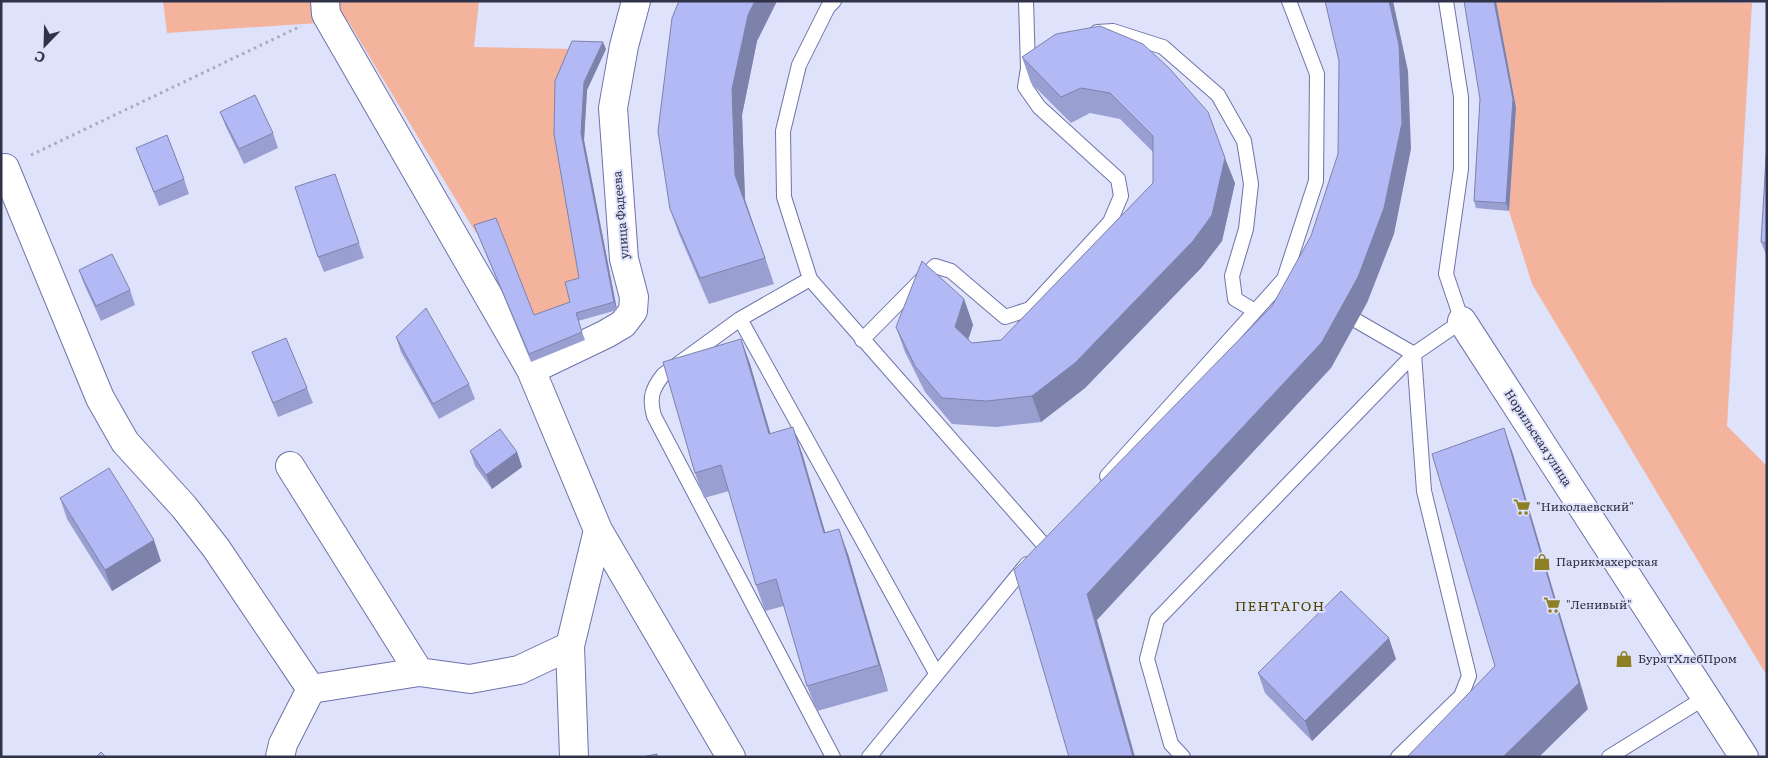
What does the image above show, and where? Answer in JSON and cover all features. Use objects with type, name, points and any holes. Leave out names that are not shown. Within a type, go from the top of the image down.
[{"type":"street","name":"улица Фадеева","points":[[530,370],[606,334],[623,324],[633,311],[634,297],[624,259],[613,108],[624,46],[636,1]]},
{"type":"street","points":[[326,8],[530,370],[598,530],[731,757]]},
{"type":"street","points":[[5,168],[100,398],[125,442],[184,508],[216,548],[311,689]]},
{"type":"street","name":"Норильская улица","points":[[1462,321],[1744,757]]},
{"type":"street","points":[[290,466],[419,672]]},
{"type":"street","points":[[574,757],[570,646],[598,530]]},
{"type":"street","points":[[311,689],[419,672],[470,679],[519,670],[570,646]]},
{"type":"street","points":[[280,757],[283,744],[311,689]]},
{"type":"lane","points":[[834,1],[828,8],[800,65],[783,131],[784,197],[810,279],[862,340],[1048,542],[936,673],[869,757]]},
{"type":"lane","points":[[862,340],[936,266],[952,270],[1006,317],[1030,309],[1110,222],[1121,196],[1118,179],[1039,107],[1025,87],[1028,68],[1026,1]]},
{"type":"lane","points":[[1097,487],[1284,279],[1316,181],[1317,74],[1288,1]]},
{"type":"lane","points":[[1183,757],[1171,744],[1147,659],[1156,620],[1414,354],[1462,321],[1446,274],[1461,160],[1460,97],[1446,1]]},
{"type":"lane","points":[[1085,33],[1113,31],[1163,47],[1218,95],[1244,141],[1251,184],[1246,229],[1232,276],[1235,299],[1255,311]]},
{"type":"lane","points":[[1028,68],[1046,48]]},
{"type":"lane","points":[[810,279],[740,319],[663,375],[654,387],[650,401],[654,416],[833,757]]},
{"type":"lane","points":[[1284,279],[1298,287]]},
{"type":"lane","points":[[740,319],[936,673]]},
{"type":"lane","points":[[1357,321],[1414,354]]},
{"type":"lane","points":[[1398,757],[1461,696],[1469,676],[1424,491],[1414,354]]},
{"type":"lane","points":[[1609,757],[1706,697]]},
{"type":"path","points":[[5,168],[326,8]]},
{"type":"shaded area","points":[[163,1],[479,1],[474,47],[575,49],[581,285],[573,310],[536,322],[499,225],[476,233],[348,21],[167,33]]},
{"type":"shaded area","points":[[1496,1],[1752,3],[1727,426],[1767,466],[1767,676],[1532,284],[1509,211],[1516,107]]},
{"type":"building","points":[[679,1],[755,1],[748,15],[732,89],[735,175],[765,258],[700,278],[670,209],[658,131],[672,18]]},
{"type":"building","points":[[1325,1],[1389,1],[1399,45],[1402,123],[1384,208],[1358,277],[1322,342],[1087,594],[1133,757],[1069,757],[1014,570],[1272,306],[1311,236],[1338,154],[1339,61]]},
{"type":"building","points":[[1464,1],[1494,1],[1513,99],[1506,203],[1474,201],[1480,99]]},
{"type":"building","points":[[1100,26],[1143,44],[1169,68],[1208,112],[1225,158],[1212,215],[1193,241],[1075,363],[1032,396],[987,401],[942,398],[915,366],[896,327],[922,261],[964,299],[955,327],[972,343],[1001,340],[1153,183],[1153,136],[1110,93],[1081,88],[1061,97],[1022,57],[1056,34]]},
{"type":"building","points":[[572,41],[603,42],[584,82],[581,133],[614,302],[576,313],[582,332],[529,354],[474,225],[496,218],[534,315],[570,302],[565,282],[579,278],[554,134],[555,81]]},
{"type":"building","points":[[255,95],[273,133],[239,149],[220,112]]},
{"type":"building","points":[[167,135],[184,179],[154,192],[136,148]]},
{"type":"building","points":[[1767,142],[1767,243],[1761,242]]},
{"type":"building","points":[[335,174],[359,243],[318,257],[295,187]]},
{"type":"building","points":[[112,254],[130,290],[96,306],[79,270]]},
{"type":"building","points":[[426,308],[469,384],[433,404],[396,337]]},
{"type":"building","points":[[286,338],[307,388],[273,403],[252,352]]},
{"type":"building","points":[[741,339],[769,434],[793,427],[824,533],[839,529],[879,665],[807,686],[776,579],[756,585],[721,465],[695,473],[663,362]]},
{"type":"building","points":[[1504,428],[1579,683],[1503,757],[1407,757],[1495,666],[1432,454]]},
{"type":"building","points":[[500,429],[517,452],[486,475],[470,451]]},
{"type":"building","points":[[109,468],[154,540],[105,570],[60,498]]},
{"type":"building","points":[[1341,591],[1389,638],[1305,721],[1258,673]]},
{"type":"building","points":[[101,752],[106,757],[96,757]]},
{"type":"building","points":[[657,754],[657,757],[642,757]]},
{"type":"place","name":"\"Николаевский\"","points":[[1522,507]]},
{"type":"place","name":"Парикмахерская","points":[[1542,562]]},
{"type":"place","name":"\"Ленивый\"","points":[[1552,605]]},
{"type":"place","name":"БурятХлебПром","points":[[1624,659]]},
{"type":"district","name":"ПЕНТАГОН","points":[[1280,606]]}]
